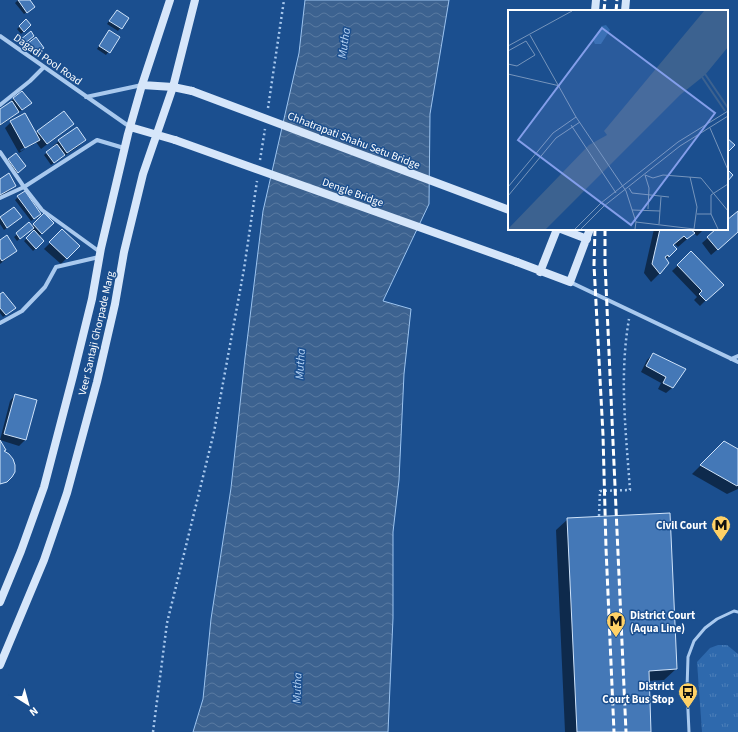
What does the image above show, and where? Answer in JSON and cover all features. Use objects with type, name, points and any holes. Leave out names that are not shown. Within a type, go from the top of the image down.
[{"type":"main road","name":"Veer Santaji Ghorpade Marg","points":[[0,602],[21,551],[44,486],[74,376],[124,148],[142,85],[170,0]]},
{"type":"main road","name":"Veer Santaji Ghorpade Marg","points":[[0,664],[44,560],[67,493],[97,382],[115,304],[124,252],[143,174],[173,87],[195,0]]},
{"type":"main road","points":[[595,10],[596,0]]},
{"type":"main road","points":[[625,10],[626,0]]},
{"type":"main road","name":"Chhatrapati Shahu Setu Bridge","points":[[142,85],[173,87],[192,91],[508,210]]},
{"type":"main road","name":"Dengle Bridge","points":[[130,127],[175,140],[570,282]]},
{"type":"main road","points":[[540,272],[557,230]]},
{"type":"main road","points":[[563,230],[587,239]]},
{"type":"main road","points":[[570,282],[590,230]]},
{"type":"street","name":"Dagadi Pool Road","points":[[0,36],[130,127]]},
{"type":"street","points":[[0,105],[30,81],[44,67]]},
{"type":"street","name":"Dagadi Pool Road","points":[[86,96],[142,85]]},
{"type":"street","points":[[0,198],[24,187],[97,140],[124,148]]},
{"type":"street","points":[[0,152],[42,210],[100,254]]},
{"type":"street","points":[[0,323],[22,311],[45,287],[56,267],[100,254]]},
{"type":"street","points":[[570,282],[738,362]]},
{"type":"street","points":[[731,359],[738,356]]},
{"type":"lane","points":[[689,732],[687,689],[688,657],[694,641],[705,628],[717,620],[734,611],[738,612]]},
{"type":"path","points":[[267,111],[284,0]]},
{"type":"path","points":[[259,166],[265,126]]},
{"type":"path","points":[[153,732],[167,622],[214,432],[244,269],[258,174]]},
{"type":"path","points":[[599,516],[600,491],[630,490],[624,399],[624,362],[630,311]]},
{"type":"green space","points":[[718,645],[727,645],[738,654],[738,732],[702,732],[697,662],[710,648]]},
{"type":"water","name":"Mutha","points":[[305,0],[449,0],[430,114],[429,204],[383,301],[411,309],[404,374],[399,480],[393,532],[393,618],[388,732],[193,732],[203,699],[211,619],[231,488],[263,211],[299,53]]},
{"type":"building","points":[[18,0],[30,0],[35,7],[27,13]]},
{"type":"building","points":[[117,10],[129,18],[122,29],[109,21]]},
{"type":"building","points":[[26,19],[31,25],[24,32],[19,26]]},
{"type":"building","points":[[109,30],[120,37],[110,53],[99,46]]},
{"type":"building","points":[[31,31],[34,36],[24,44],[20,40]]},
{"type":"building","points":[[36,37],[44,48],[35,55],[27,44]]},
{"type":"building","points":[[22,91],[32,103],[22,110],[13,98]]},
{"type":"building","points":[[12,101],[19,112],[0,125],[0,109]]},
{"type":"building","points":[[64,111],[74,124],[47,144],[37,131]]},
{"type":"building","points":[[25,113],[40,140],[25,148],[10,121]]},
{"type":"building","points":[[77,127],[86,140],[67,153],[58,140]]},
{"type":"building","points":[[728,139],[735,145],[728,152]]},
{"type":"building","points":[[57,144],[65,155],[54,163],[46,152]]},
{"type":"building","points":[[16,153],[26,166],[18,173],[8,159]]},
{"type":"building","points":[[728,170],[733,175],[728,181]]},
{"type":"building","points":[[9,173],[16,186],[0,195],[0,179]]},
{"type":"building","points":[[25,191],[41,214],[34,219],[17,196]]},
{"type":"building","points":[[14,207],[22,217],[7,228],[0,217]]},
{"type":"building","points":[[738,211],[738,232],[718,250],[707,237],[715,230],[728,230],[728,219]]},
{"type":"building","points":[[44,213],[54,223],[42,234],[33,224]]},
{"type":"building","points":[[29,222],[34,228],[20,239],[16,233]]},
{"type":"building","points":[[62,229],[80,246],[67,259],[49,242]]},
{"type":"building","points":[[34,230],[44,241],[36,249],[26,238]]},
{"type":"building","points":[[660,230],[691,230],[695,233],[687,239],[684,236],[673,245],[677,249],[669,257],[668,255],[665,257],[669,263],[660,274],[652,264]]},
{"type":"building","points":[[7,235],[17,251],[2,261],[0,258],[0,240]]},
{"type":"building","points":[[691,251],[724,285],[706,301],[699,294],[702,291],[677,265]]},
{"type":"building","points":[[3,292],[16,308],[6,315],[0,308],[0,294]]},
{"type":"building","points":[[653,353],[686,369],[673,388],[663,383],[666,377],[646,366]]},
{"type":"building","points":[[15,394],[37,400],[26,440],[4,434]]},
{"type":"building","points":[[0,440],[6,450],[4,451],[13,459],[15,472],[7,482],[0,484]]},
{"type":"building","points":[[724,441],[738,449],[737,486],[700,465]]},
{"type":"building","points":[[670,513],[677,669],[649,671],[651,732],[577,732],[567,518]]},
{"type":"railway","points":[[604,10],[605,0]]},
{"type":"railway","points":[[616,10],[617,0]]},
{"type":"railway","points":[[595,230],[594,265],[603,435],[614,732]]},
{"type":"railway","points":[[605,230],[605,263],[626,732]]},
{"type":"place","name":"Civil Court","points":[[721,542]]},
{"type":"place","name":"District Court (Aqua Line)","points":[[616,638]]},
{"type":"place","name":"District Court Bus Stop","points":[[688,709]]}]
